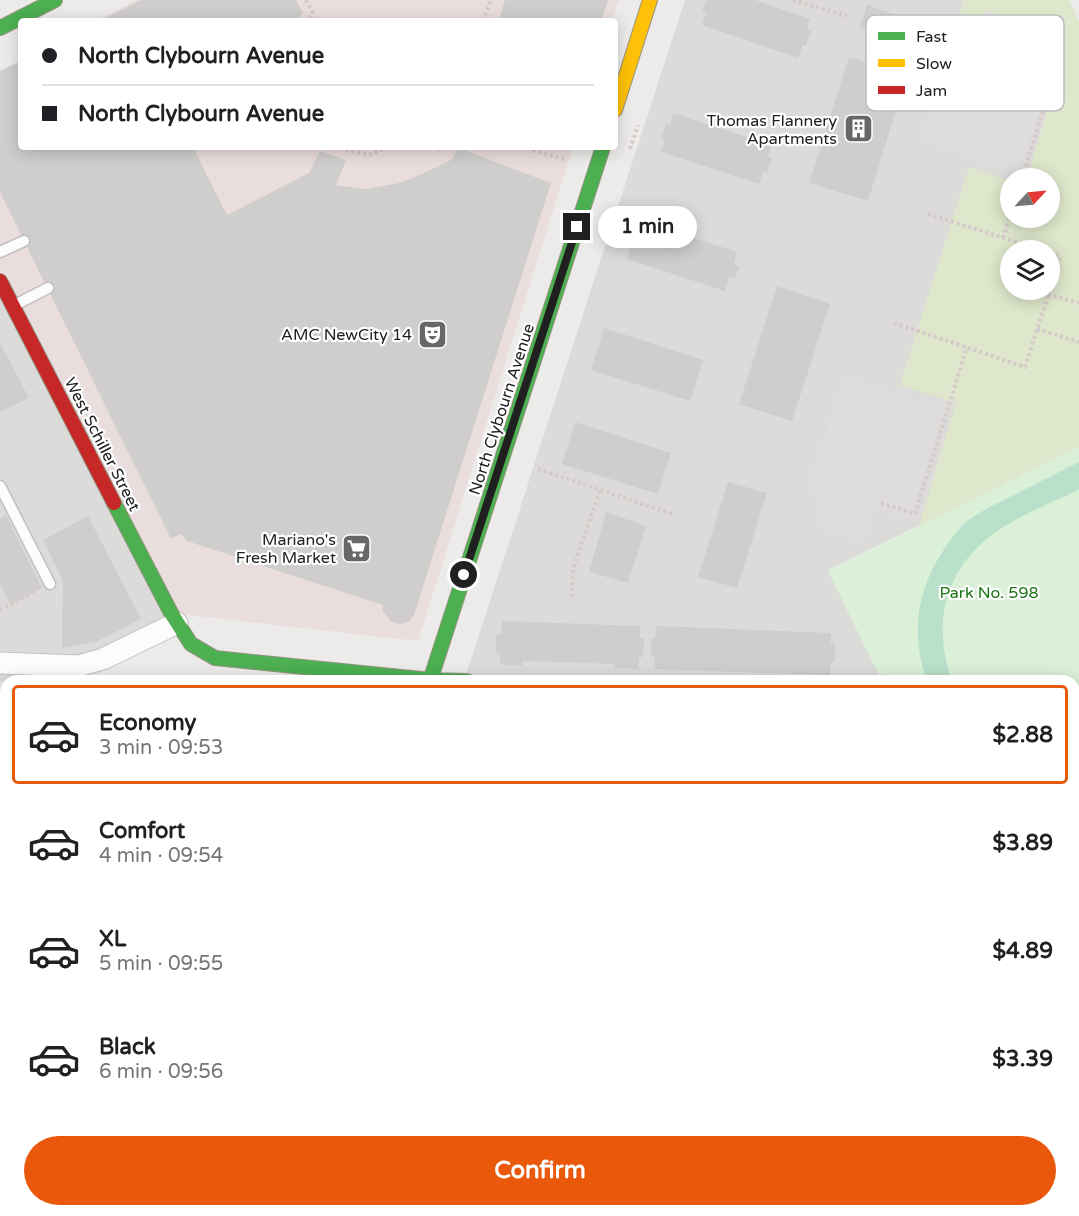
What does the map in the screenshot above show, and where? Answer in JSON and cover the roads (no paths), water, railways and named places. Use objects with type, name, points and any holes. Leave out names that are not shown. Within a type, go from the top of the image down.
[{"type":"main road","points":[[20,18],[55,0]]},
{"type":"main road","points":[[618,101],[650,0]]},
{"type":"main road","points":[[0,28],[18,19]]},
{"type":"main road","name":"North Clybourn Avenue","points":[[432,675],[602,150]]},
{"type":"main road","name":"West Schiller Street","points":[[0,281],[177,623],[191,644],[215,658],[381,675]]},
{"type":"street","points":[[0,663],[78,666],[103,659],[177,623]]},
{"type":"lane","points":[[0,252],[24,241]]},
{"type":"lane","points":[[13,306],[48,288]]},
{"type":"lane","points":[[0,486],[50,584]]},
{"type":"place","name":"Thomas Flannery Apartments","points":[[858,129]]},
{"type":"place","name":"AMC NewCity 14","points":[[433,334]]},
{"type":"place","name":"Mariano's Fresh Market","points":[[357,548]]},
{"type":"park label","name":"Park No. 598","points":[[989,592]]}]
